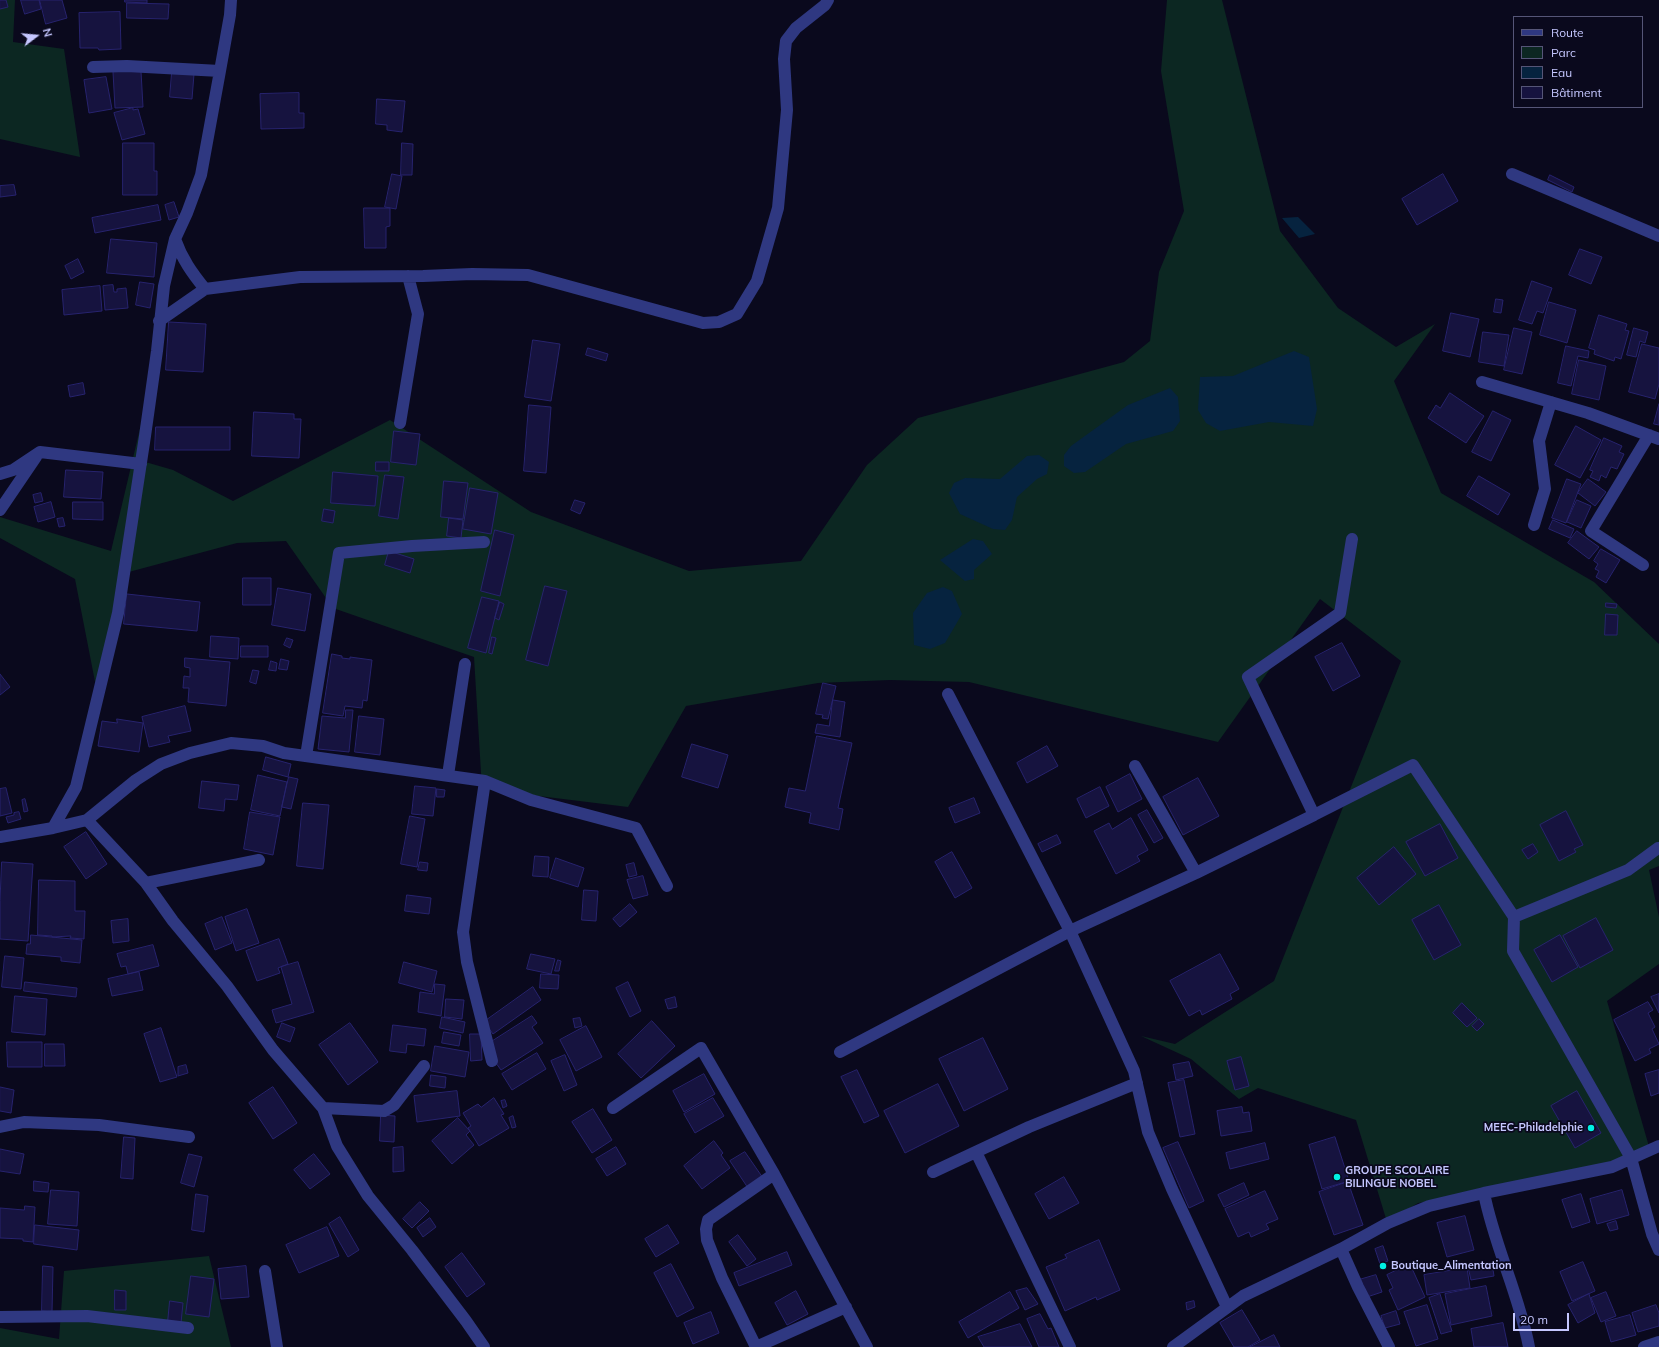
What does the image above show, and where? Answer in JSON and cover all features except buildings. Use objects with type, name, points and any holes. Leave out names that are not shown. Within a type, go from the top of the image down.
[{"type":"street","points":[[53,828],[76,787],[118,613],[157,351],[159,321],[164,286],[175,239],[187,213],[201,175],[231,0]]},
{"type":"street","points":[[159,321],[205,289],[300,277],[472,274],[528,275],[703,323],[719,322],[737,314],[757,281],[778,208],[787,110],[784,59],[786,41],[796,28],[825,5],[828,0]]},
{"type":"street","points":[[93,68],[127,66],[220,71]]},
{"type":"street","points":[[1512,174],[1659,236]]},
{"type":"street","points":[[175,239],[180,254],[188,268],[205,289]]},
{"type":"street","points":[[400,423],[418,314],[408,276]]},
{"type":"street","points":[[1482,382],[1588,413],[1654,437],[1591,531],[1643,565]]},
{"type":"street","points":[[1534,525],[1545,489],[1539,442],[1551,402]]},
{"type":"street","points":[[0,474],[13,470],[40,452],[141,464]]},
{"type":"street","points":[[0,510],[40,452]]},
{"type":"street","points":[[1314,816],[1248,677],[1340,613],[1352,539]]},
{"type":"street","points":[[306,756],[339,553],[412,546],[484,542]]},
{"type":"street","points":[[448,775],[465,664]]},
{"type":"street","points":[[948,694],[1070,931],[1134,1071],[1148,1132],[1172,1189],[1227,1307]]},
{"type":"street","points":[[0,837],[53,828],[87,820],[136,780],[161,764],[190,753],[230,743],[263,746],[284,753],[485,781],[531,800],[636,828],[667,886]]},
{"type":"street","points":[[840,1052],[1070,931],[1196,873],[1314,816],[1413,764],[1514,917],[1513,951],[1631,1158],[1652,1234],[1659,1250]]},
{"type":"street","points":[[1135,766],[1196,873]]},
{"type":"street","points":[[485,781],[463,932],[467,962],[492,1061]]},
{"type":"street","points":[[87,820],[146,883],[173,921],[227,986],[273,1050],[323,1108],[337,1146],[368,1196],[412,1250],[484,1347]]},
{"type":"street","points":[[1514,917],[1628,870],[1658,848]]},
{"type":"street","points":[[146,883],[259,860]]},
{"type":"street","points":[[613,1108],[701,1048],[774,1174],[867,1347]]},
{"type":"street","points":[[323,1108],[384,1111],[394,1105],[424,1066]]},
{"type":"street","points":[[933,1172],[1029,1127],[1137,1083]]},
{"type":"street","points":[[0,1127],[24,1122],[99,1125],[189,1137]]},
{"type":"street","points":[[1173,1347],[1243,1296],[1341,1249],[1388,1223],[1429,1206],[1484,1193],[1612,1167],[1659,1146]]},
{"type":"street","points":[[976,1152],[1070,1347]]},
{"type":"street","points":[[774,1174],[708,1220],[706,1229],[707,1240],[722,1278],[756,1347],[846,1308]]},
{"type":"street","points":[[1484,1193],[1490,1222],[1517,1301],[1529,1347]]},
{"type":"street","points":[[1341,1249],[1389,1347]]},
{"type":"street","points":[[265,1271],[276,1347]]},
{"type":"street","points":[[0,1317],[86,1316],[188,1328]]},
{"type":"street","points":[[1644,1347],[1659,1342]]},
{"type":"green space","points":[[0,0],[15,0],[13,42],[64,49],[80,157],[0,139]]},
{"type":"green space","points":[[1167,0],[1222,0],[1280,231],[1338,308],[1396,347],[1435,324],[1394,381],[1441,493],[1594,582],[1659,644],[1659,866],[1649,870],[1659,917],[1659,964],[1607,1001],[1650,1150],[1612,1167],[1509,1188],[1418,1203],[1387,1222],[1356,1120],[1258,1088],[1239,1099],[1191,1059],[1141,1036],[1175,1044],[1274,981],[1401,661],[1320,599],[1218,742],[969,682],[890,680],[818,683],[686,706],[628,807],[482,789],[474,657],[333,608],[286,541],[237,543],[125,573],[98,697],[75,579],[0,538],[0,517],[111,551],[159,348],[142,461],[173,470],[233,501],[390,420],[531,512],[689,571],[801,561],[867,465],[918,418],[1124,362],[1150,341],[1159,272],[1184,211],[1161,71]]},
{"type":"green space","points":[[209,1256],[231,1347],[0,1347],[0,1328],[59,1339],[64,1271]]},
{"type":"water","points":[[1298,217],[1315,234],[1299,238],[1282,218]]},
{"type":"water","points":[[1294,351],[1309,357],[1317,409],[1313,426],[1269,422],[1220,431],[1206,423],[1198,410],[1200,377],[1233,376]]},
{"type":"water","points":[[1170,388],[1178,397],[1180,421],[1173,431],[1126,444],[1085,472],[1074,473],[1064,466],[1064,455],[1071,446],[1128,405]]},
{"type":"water","points":[[1039,455],[1049,462],[1047,474],[1037,479],[1017,497],[1012,520],[1005,530],[993,529],[960,514],[949,493],[954,483],[965,478],[1000,479],[1027,456]]},
{"type":"water","points":[[973,539],[983,541],[992,554],[974,570],[974,579],[965,581],[940,560]]},
{"type":"water","points":[[943,587],[952,591],[962,614],[945,643],[930,649],[914,645],[913,613],[927,593]]},
{"type":"place","name":"MEEC-Philadelphie","points":[[1591,1128]]},
{"type":"place","name":"GROUPE SCOLAIRE BILINGUE NOBEL","points":[[1337,1177]]},
{"type":"place","name":"Boutique_Alimentation","points":[[1383,1266]]}]
